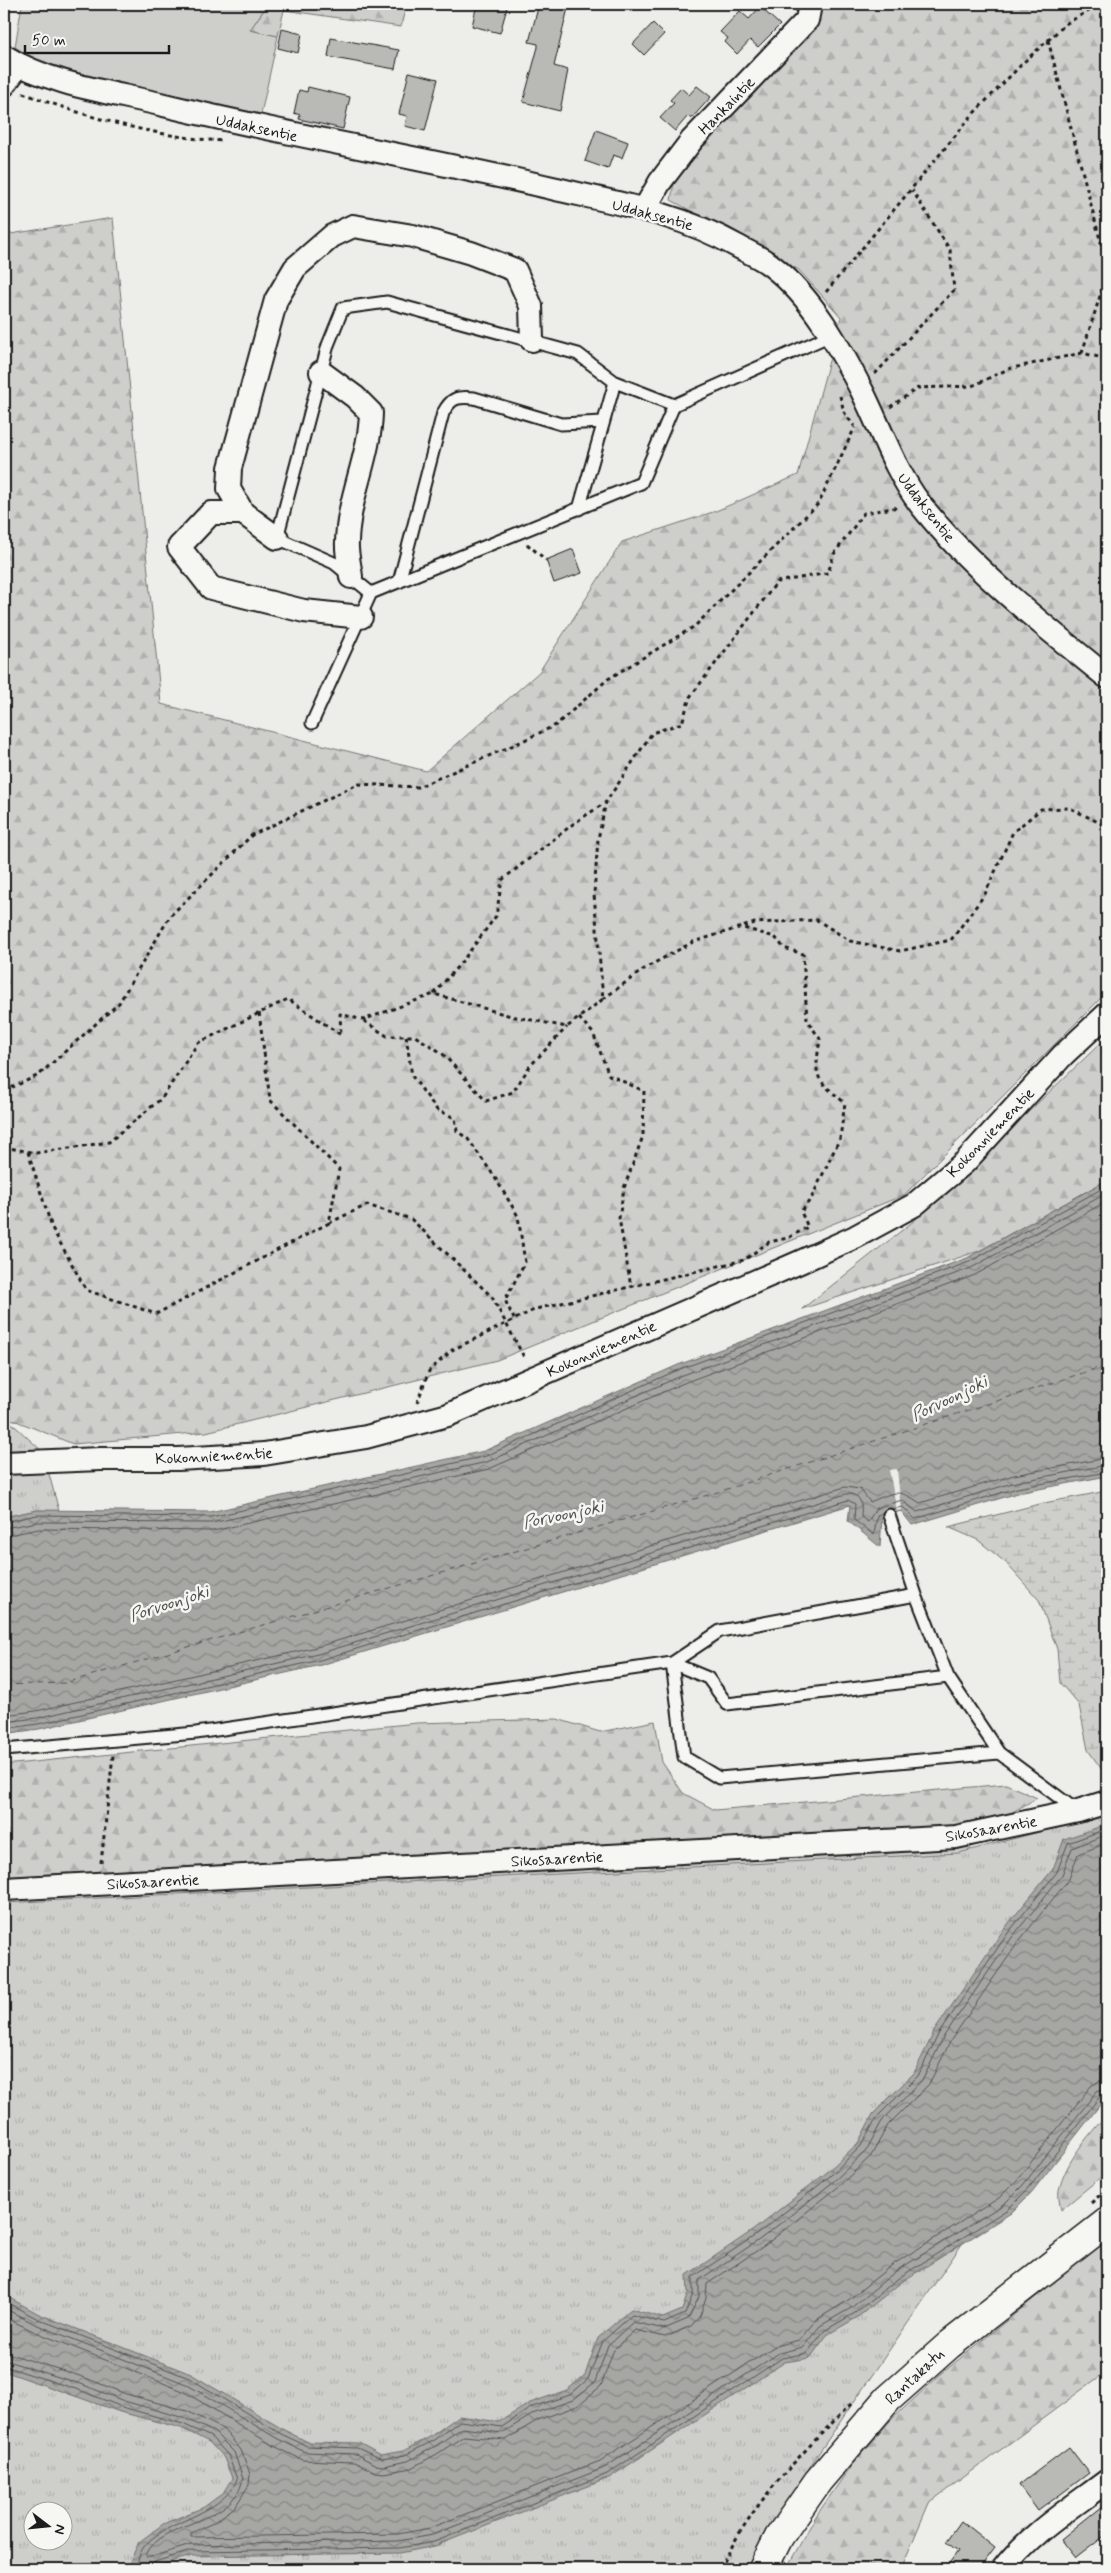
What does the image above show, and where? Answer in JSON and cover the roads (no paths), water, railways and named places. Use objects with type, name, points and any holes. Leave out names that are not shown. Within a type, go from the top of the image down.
[{"type":"street","name":"Hankaintie","points":[[644,210],[675,160],[807,20],[810,5]]},
{"type":"street","name":"Uddaksentie","points":[[11,60],[61,80],[242,124],[496,175],[644,210],[692,223],[772,266],[813,308],[830,334],[861,390],[863,427],[895,466],[919,502],[943,531],[985,573],[1107,677]]},
{"type":"street","points":[[11,60],[11,88]]},
{"type":"street","points":[[278,538],[243,513],[229,489],[230,468],[276,300],[294,268],[332,236],[353,226],[413,236],[471,253],[515,270],[531,306],[532,340]]},
{"type":"street","points":[[321,372],[371,412],[370,434],[358,478],[347,542],[351,577]]},
{"type":"street","points":[[243,513],[212,513],[179,547],[211,588],[304,611],[361,616]]},
{"type":"street","name":"Kokonniementie","points":[[4,1462],[178,1459],[264,1454],[366,1437],[448,1415],[823,1251],[914,1205],[964,1162],[1063,1054],[1107,1014]]},
{"type":"street","name":"Sikosaarentie","points":[[4,1889],[956,1837],[1078,1811],[1105,1802]]},
{"type":"street","name":"Rantakatu","points":[[763,2569],[779,2537],[818,2481],[888,2399],[949,2345],[1107,2222]]},
{"type":"street","points":[[1003,2569],[1024,2544],[1107,2481]]},
{"type":"lane","points":[[371,593],[334,563],[278,538],[328,345],[343,308],[387,302],[532,340],[578,354],[615,382],[674,405]]},
{"type":"lane","points":[[312,723],[371,593],[641,483],[674,405],[830,334]]},
{"type":"lane","points":[[579,509],[615,382]]},
{"type":"lane","points":[[399,582],[443,412],[450,400],[459,397],[474,398],[561,424],[603,422]]},
{"type":"lane","points":[[889,1515],[916,1595],[948,1677],[999,1753],[1078,1811]]},
{"type":"lane","points":[[4,1750],[196,1733],[672,1663],[720,1632],[916,1595]]},
{"type":"lane","points":[[672,1663],[708,1678],[727,1704],[948,1677]]},
{"type":"lane","points":[[672,1663],[684,1757],[719,1778],[999,1753]]},
{"type":"water","name":"Porvoonjoki","points":[[1107,1180],[1107,1476],[1018,1493],[912,1525],[901,1511],[882,1517],[880,1547],[848,1521],[850,1505],[321,1665],[39,1729],[4,1734],[4,1517],[37,1510],[210,1512],[484,1451],[678,1365],[967,1258]]},
{"type":"water","points":[[1107,1820],[1107,2096],[1031,2193],[1011,2213],[903,2281],[858,2317],[827,2335],[810,2358],[785,2362],[609,2478],[435,2546],[400,2553],[191,2556],[147,2569],[133,2568],[130,2561],[139,2542],[163,2524],[204,2507],[223,2493],[232,2478],[224,2458],[209,2442],[181,2428],[120,2412],[4,2371],[4,2295],[39,2314],[191,2374],[284,2430],[308,2442],[359,2443],[381,2455],[403,2451],[428,2438],[459,2416],[499,2422],[530,2403],[567,2390],[585,2375],[598,2338],[631,2309],[663,2318],[682,2310],[688,2293],[687,2275],[752,2231],[826,2173],[858,2143],[873,2114],[914,2073],[935,2030],[1004,1929],[1053,1869],[1064,1839],[1096,1828]]}]
